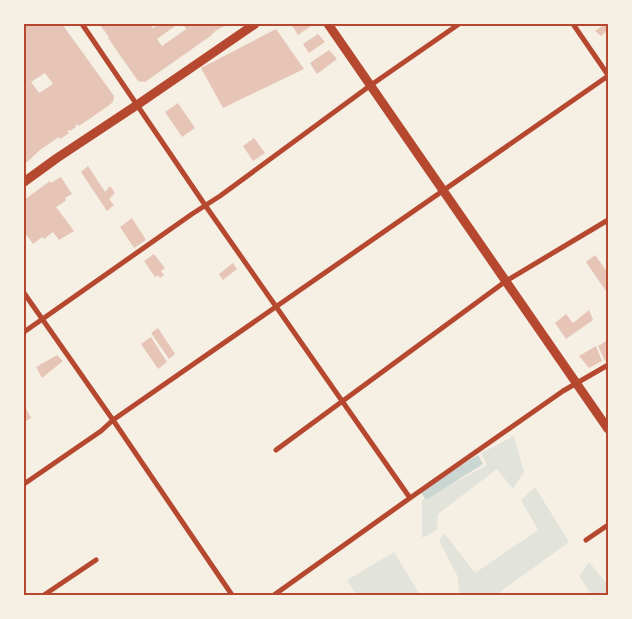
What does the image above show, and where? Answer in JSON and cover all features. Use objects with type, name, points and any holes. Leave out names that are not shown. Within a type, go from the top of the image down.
[{"type":"street","points":[[82,24],[205,205],[410,498]]},
{"type":"street","points":[[24,182],[255,24]]},
{"type":"street","points":[[328,24],[608,429]]},
{"type":"street","points":[[24,332],[220,196],[371,85],[459,24]]},
{"type":"street","points":[[24,484],[608,76],[572,24]]},
{"type":"street","points":[[276,450],[506,281],[608,220]]},
{"type":"street","points":[[24,293],[232,595]]},
{"type":"street","points":[[274,595],[563,391],[608,365]]},
{"type":"street","points":[[586,540],[608,525]]},
{"type":"street","points":[[44,595],[96,560]]},
{"type":"shaded area","points":[[514,436],[524,472],[513,489],[497,469],[438,514],[437,530],[422,538],[422,500],[487,465],[481,453]]},
{"type":"shaded area","points":[[478,455],[483,464],[426,500],[420,491]]},
{"type":"shaded area","points":[[535,487],[569,542],[500,592],[501,595],[459,595],[458,577],[439,541],[444,533],[475,573],[538,530],[521,500]]},
{"type":"shaded area","points":[[394,552],[420,595],[356,595],[347,580]]},
{"type":"shaded area","points":[[589,562],[608,585],[608,595],[592,595],[579,576]]},
{"type":"building","points":[[24,24],[62,24],[114,96],[113,102],[79,126],[78,124],[70,131],[67,131],[69,133],[60,139],[59,137],[41,149],[24,165],[24,77],[26,76],[24,71]],"holes":[[[45,73],[53,84],[39,93],[31,82]]]},
{"type":"building","points":[[99,24],[149,24],[153,28],[159,24],[178,24],[157,39],[162,46],[186,29],[183,24],[228,24],[145,82],[138,81]]},
{"type":"building","points":[[291,24],[314,24],[298,35]]},
{"type":"building","points":[[608,24],[608,30],[601,36],[595,31]]},
{"type":"building","points":[[276,29],[304,69],[223,108],[201,68]]},
{"type":"building","points":[[318,34],[325,42],[309,53],[303,44]]},
{"type":"building","points":[[329,50],[337,59],[317,74],[310,63]]},
{"type":"building","points":[[178,103],[195,128],[182,137],[165,112]]},
{"type":"building","points":[[254,138],[265,153],[253,161],[243,146]]},
{"type":"building","points":[[88,166],[105,192],[110,186],[115,193],[109,199],[114,205],[107,211],[81,172]]},
{"type":"building","points":[[61,177],[72,194],[56,207],[74,231],[59,240],[53,232],[33,244],[24,233],[24,200],[50,181],[51,183]]},
{"type":"building","points":[[132,218],[146,240],[134,248],[120,227]]},
{"type":"building","points":[[154,254],[165,268],[161,271],[164,275],[160,278],[158,275],[155,277],[144,261]]},
{"type":"building","points":[[595,255],[608,273],[608,294],[586,262]]},
{"type":"building","points":[[233,263],[237,269],[223,280],[219,274]]},
{"type":"building","points":[[589,310],[593,320],[566,339],[555,323],[566,314],[573,323]]},
{"type":"building","points":[[158,328],[175,354],[169,359],[151,333]]},
{"type":"building","points":[[151,337],[167,362],[158,369],[141,344]]},
{"type":"building","points":[[608,340],[608,359],[605,361],[598,346]]},
{"type":"building","points":[[596,346],[602,361],[589,368],[579,356]]},
{"type":"building","points":[[57,355],[63,361],[42,378],[36,367]]},
{"type":"building","points":[[24,405],[31,418],[24,422]]}]
